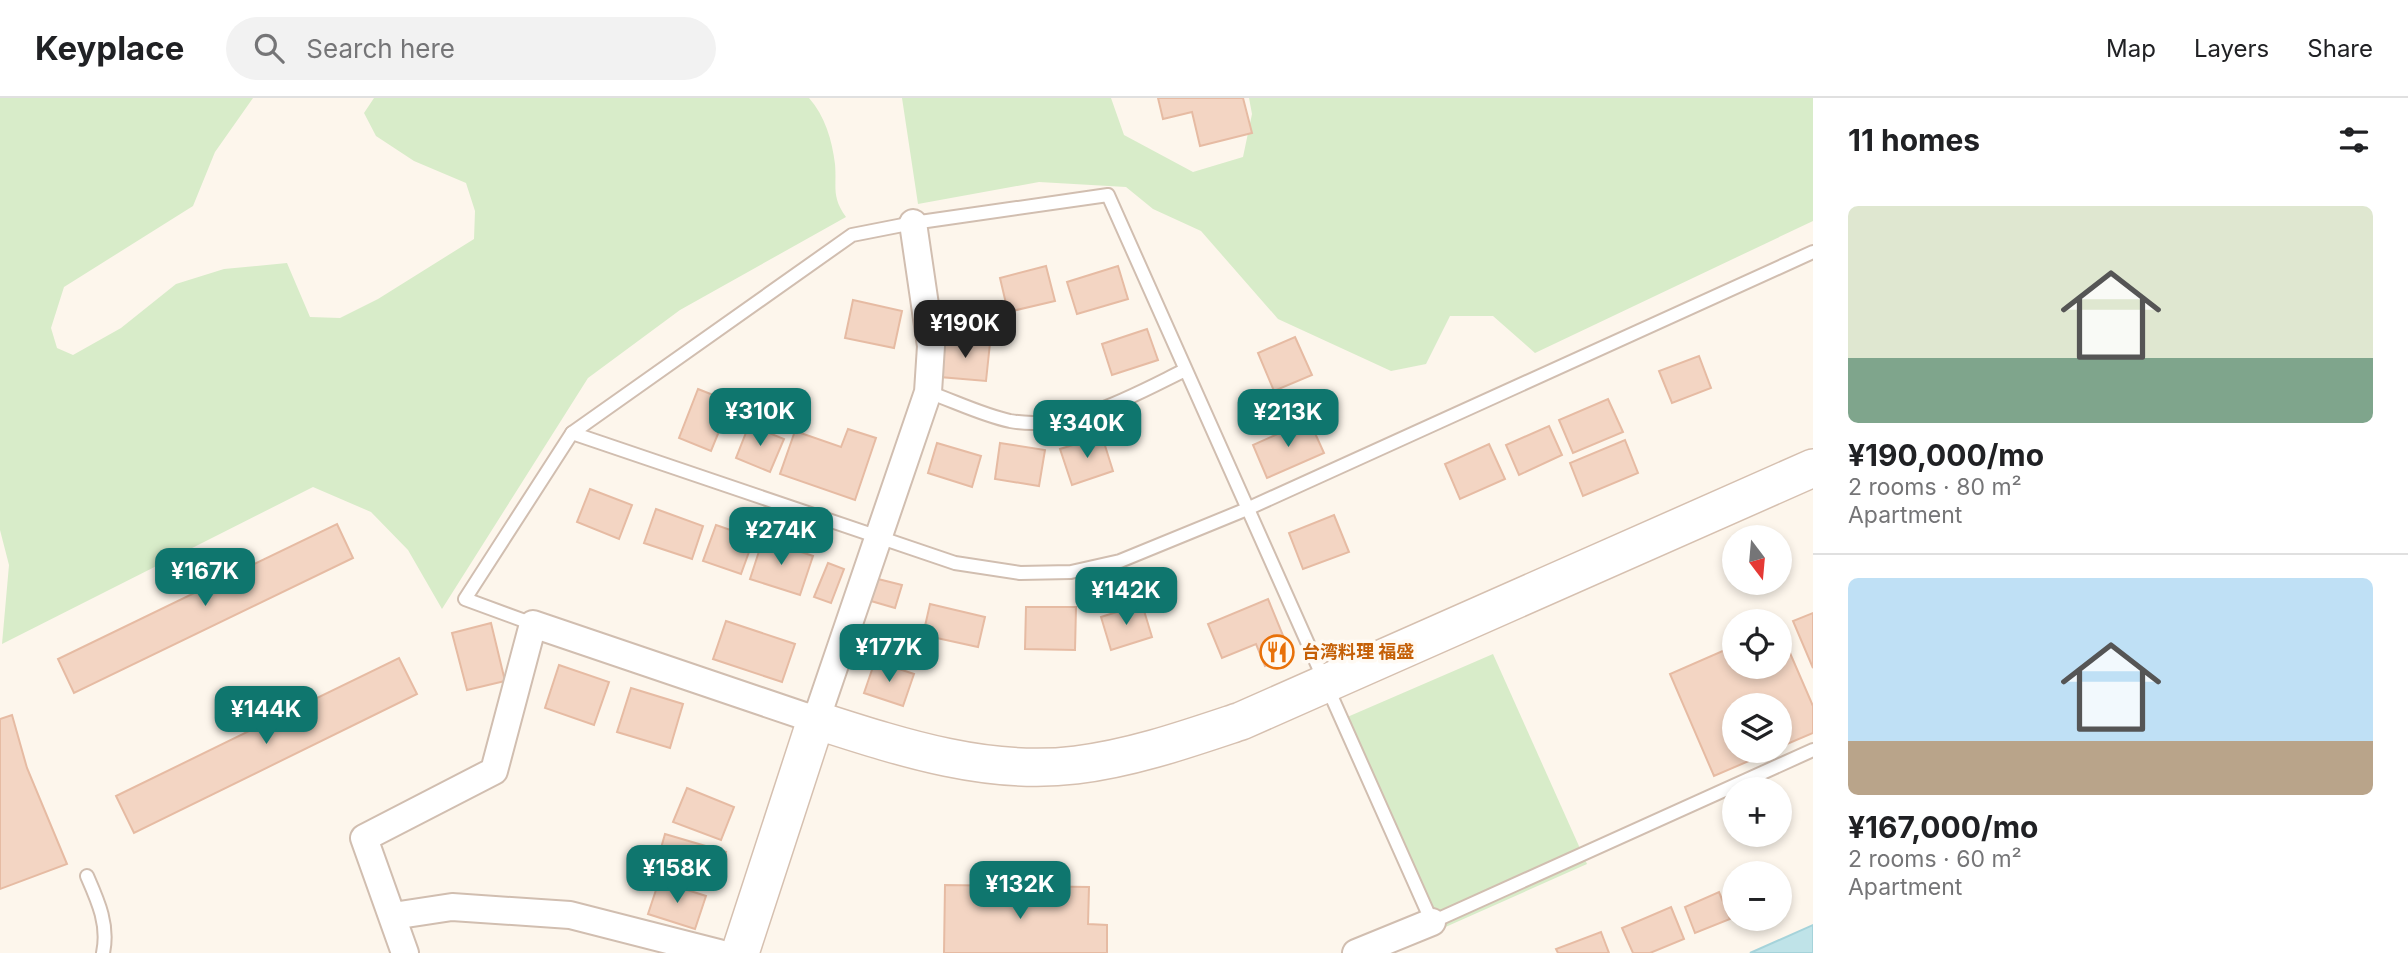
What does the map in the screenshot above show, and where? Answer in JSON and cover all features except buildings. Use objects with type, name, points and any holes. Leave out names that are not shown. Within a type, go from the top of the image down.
[{"type":"street","points":[[740,953],[928,392],[932,346],[913,223]]},
{"type":"street","points":[[405,953],[364,838],[494,771],[533,624],[816,720],[933,755],[1005,766],[1076,765],[1160,748],[1241,721],[1813,468]]},
{"type":"street","points":[[393,916],[452,907],[570,915],[719,953]]},
{"type":"street","points":[[1356,953],[1432,922]]},
{"type":"lane","points":[[533,624],[465,599],[572,433],[852,235],[913,223],[1108,195],[1432,922],[1813,750]]},
{"type":"lane","points":[[572,433],[955,563],[1020,573],[1071,572],[1120,561],[1247,509],[1813,252]]},
{"type":"lane","points":[[928,392],[1011,421],[1054,420],[1096,413],[1185,370]]},
{"type":"lane","points":[[87,876],[101,906],[106,940],[103,953]]},
{"type":"green space","points":[[0,98],[253,98],[215,152],[193,206],[64,287],[51,328],[57,348],[73,355],[121,328],[176,284],[224,269],[287,263],[310,317],[340,318],[378,299],[474,239],[475,211],[466,183],[414,161],[376,136],[364,113],[374,98],[809,98],[830,137],[835,164],[836,197],[846,217],[680,310],[588,378],[442,609],[408,550],[371,512],[313,487],[2,644],[9,565],[0,530]]},
{"type":"green space","points":[[902,98],[1111,98],[1124,135],[1193,172],[1243,157],[1252,114],[1249,98],[1813,98],[1813,221],[1535,353],[1493,316],[1450,316],[1426,364],[1391,371],[1278,319],[1201,231],[1153,209],[1126,187],[1039,182],[918,204]]},
{"type":"green space","points":[[1493,654],[1587,864],[1441,929],[1345,718]]},
{"type":"water","points":[[1813,925],[1813,953],[1750,953]]},
{"type":"place","name":"台湾料理 福盛","points":[[1277,652]]}]
